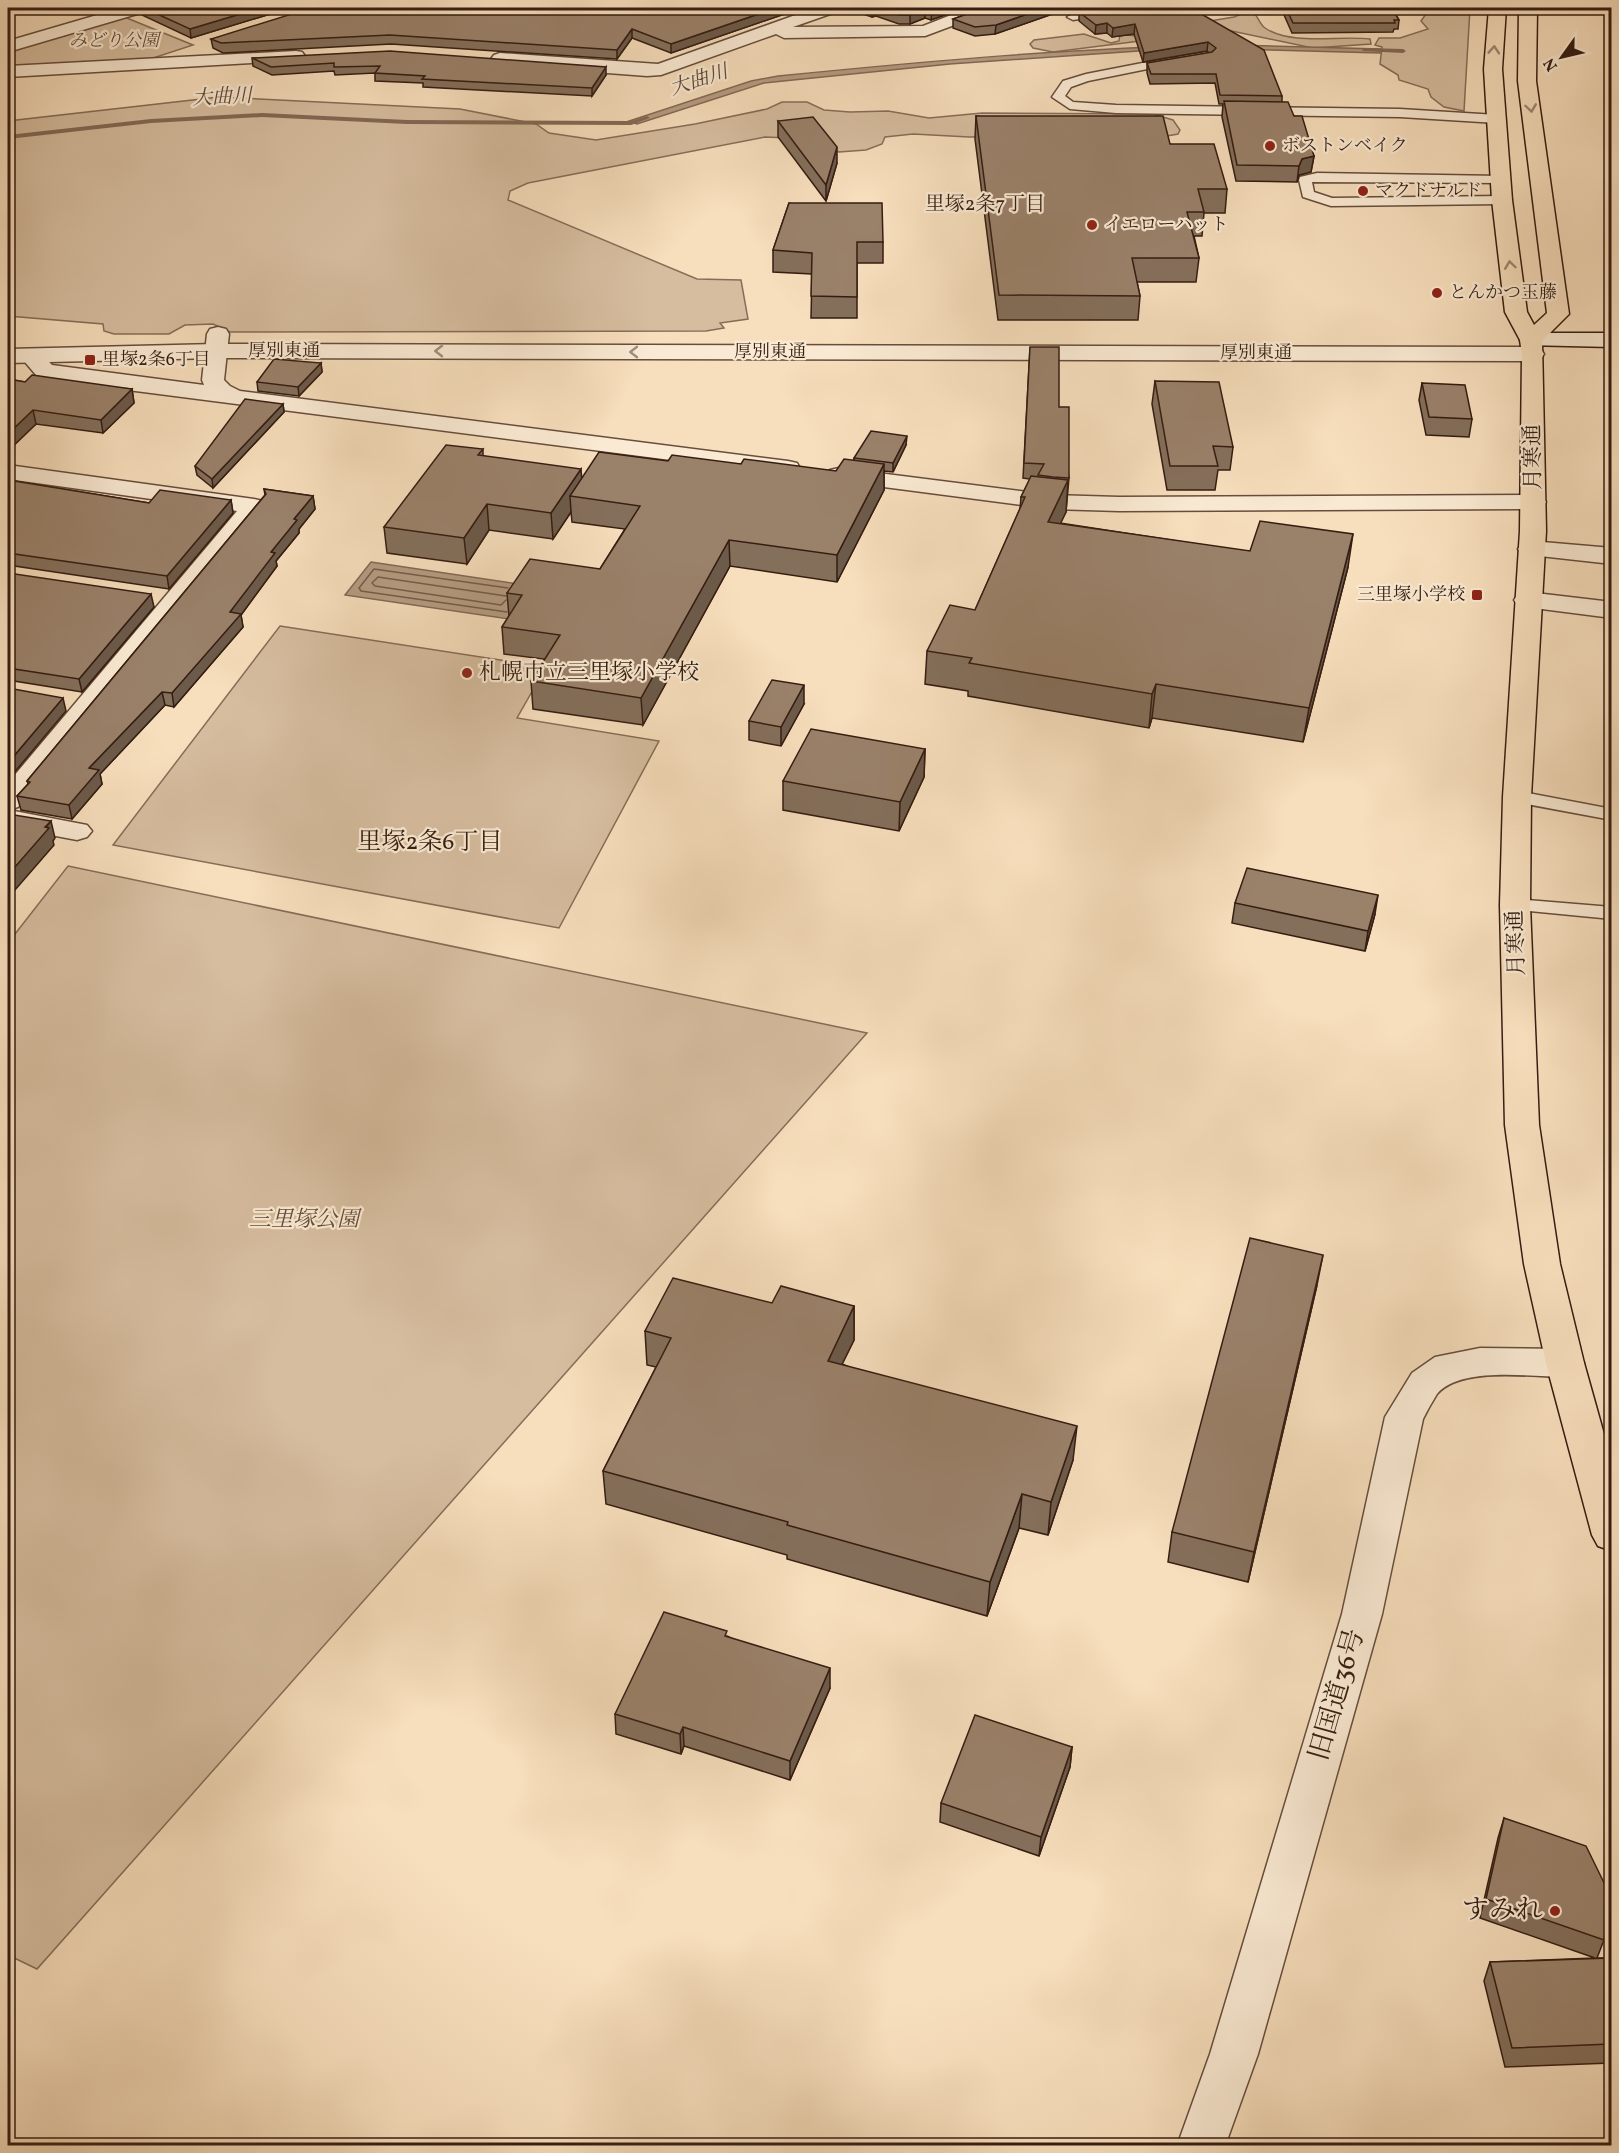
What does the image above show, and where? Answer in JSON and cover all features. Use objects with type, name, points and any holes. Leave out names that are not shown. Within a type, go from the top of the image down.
[{"type":"highway","name":"月寒通","points":[[1497,8],[1493,69],[1502,200],[1516,312],[1532,347],[1534,502],[1517,797],[1515,905],[1522,1125],[1542,1264],[1565,1363],[1611,1535]]},
{"type":"highway","points":[[1528,8],[1527,81],[1558,314],[1532,347]]},
{"type":"street","points":[[8,47],[138,8]]},
{"type":"street","points":[[484,58],[647,70],[661,69],[830,8]]},
{"type":"street","points":[[758,34],[925,31],[983,8]]},
{"type":"street","points":[[132,64],[193,45]]},
{"type":"street","points":[[8,72],[308,56]]},
{"type":"street","points":[[1532,347],[1611,340]]},
{"type":"street","name":"厚別東通","points":[[8,342],[1532,347]]},
{"type":"street","points":[[217,343],[213,380],[215,386],[227,394]]},
{"type":"street","name":"厚別東通","points":[[8,356],[217,343]]},
{"type":"street","points":[[1532,347],[1611,355]]},
{"type":"street","points":[[30,355],[44,370],[73,376],[227,394],[1052,502],[1119,504],[1534,502]]},
{"type":"street","points":[[8,472],[254,506],[163,597],[76,701],[8,801]]},
{"type":"street","points":[[1531,549],[1611,556]]},
{"type":"street","points":[[1527,600],[1611,610]]},
{"type":"street","points":[[8,819],[76,831]]},
{"type":"street","name":"旧国道36号","points":[[1201,2145],[1234,2054],[1362,1614],[1404,1417],[1425,1383],[1448,1367],[1480,1362],[1565,1363]]},
{"type":"lane","points":[[1073,17],[1127,8]]},
{"type":"lane","points":[[1188,59],[1086,78],[1067,84],[1058,97],[1070,105],[1116,109],[1400,113],[1497,119]]},
{"type":"lane","points":[[1501,180],[1317,177],[1305,180],[1308,194],[1330,202],[1502,200]]},
{"type":"lane","points":[[1517,797],[1611,814]]},
{"type":"lane","points":[[1515,905],[1611,914]]},
{"type":"green space","points":[[1420,8],[1470,8],[1464,111],[1444,107],[1431,97],[1428,89],[1399,80],[1398,75],[1380,64],[1382,47],[1375,45],[1379,38],[1400,38],[1428,29],[1421,21],[1426,14]]},
{"type":"green space","points":[[1251,10],[1265,28],[1288,37],[1370,39],[1371,44],[1313,48],[1227,30],[1053,52],[1033,48],[1030,44],[1034,40],[1084,34],[1111,43],[1119,41],[1120,34],[1136,36],[1149,31],[1234,17]]},
{"type":"green space","name":"みどり公園","points":[[117,14],[193,45],[132,65],[8,72],[8,47]]},
{"type":"green space","points":[[219,97],[460,109],[536,124],[549,133],[596,140],[695,124],[767,109],[782,102],[807,102],[824,110],[888,111],[929,118],[982,113],[1153,114],[1173,120],[1180,130],[1178,134],[1167,136],[969,137],[913,134],[885,137],[882,144],[866,150],[839,152],[789,138],[765,137],[528,183],[510,191],[508,200],[697,279],[741,280],[748,319],[720,323],[724,328],[706,331],[230,332],[213,324],[185,325],[169,334],[114,334],[104,331],[103,324],[8,316],[8,121]]},
{"type":"green space","points":[[280,626],[546,667],[517,718],[659,741],[559,928],[113,845]]},
{"type":"green space","name":"三里塚公園","points":[[68,866],[867,1033],[37,1969],[8,1955],[8,943]]},
{"type":"water","points":[[1233,45],[1380,49],[1380,53],[1235,49],[1153,50],[950,64],[764,83],[637,124],[629,121],[751,81],[778,76],[1062,52]]},
{"type":"water","points":[[371,562],[532,586],[509,619],[345,595]]},
{"type":"building","points":[[144,8],[260,8],[190,29]]},
{"type":"building","points":[[311,8],[524,8],[627,14],[651,8],[776,8],[671,44],[632,29],[617,50],[390,35],[221,43],[211,39]]},
{"type":"building","points":[[878,8],[941,8],[932,11],[925,9],[910,15],[899,15]]},
{"type":"building","points":[[984,8],[1045,8],[996,25],[975,27],[953,19]]},
{"type":"building","points":[[1108,8],[1191,8],[1264,50],[1282,96],[1220,95],[1216,74],[1151,74],[1147,63],[1212,52],[1216,48],[1208,42],[1144,53],[1135,24],[1113,28],[1107,23],[1096,25],[1079,12]]},
{"type":"building","points":[[1286,8],[1392,8],[1399,20],[1394,20],[1395,23],[1293,23]]},
{"type":"building","points":[[390,51],[606,67],[592,88],[422,79],[425,76],[375,73],[380,66],[334,67],[334,63],[271,67],[252,58]]},
{"type":"building","points":[[1224,101],[1288,102],[1294,116],[1302,116],[1314,156],[1302,159],[1299,166],[1237,165]]},
{"type":"building","name":"イエローハット","points":[[976,116],[1163,116],[1170,144],[1214,144],[1227,189],[1198,189],[1204,212],[1187,212],[1199,258],[1132,258],[1140,296],[999,295]]},
{"type":"building","points":[[813,117],[837,147],[826,185],[778,121]]},
{"type":"building","points":[[789,203],[882,203],[883,242],[857,242],[857,297],[811,296],[812,253],[773,250]]},
{"type":"building","points":[[1030,347],[1059,347],[1059,407],[1069,407],[1069,478],[1038,475],[1044,464],[1024,463]]},
{"type":"building","points":[[274,359],[321,363],[298,387],[257,382]]},
{"type":"building","points":[[32,375],[132,389],[101,420],[33,410],[8,434],[8,379],[25,382]]},
{"type":"building","points":[[1155,381],[1219,382],[1233,447],[1213,446],[1218,466],[1170,466]]},
{"type":"building","points":[[1422,383],[1465,385],[1472,419],[1429,417]]},
{"type":"building","points":[[245,399],[283,404],[212,479],[195,466]]},
{"type":"building","points":[[871,431],[907,436],[893,463],[854,458]]},
{"type":"building","points":[[446,445],[483,449],[478,455],[581,469],[551,513],[487,504],[464,538],[384,527]]},
{"type":"building","points":[[599,452],[668,461],[672,455],[741,464],[744,459],[836,471],[844,459],[884,464],[837,555],[729,540],[641,698],[531,681],[560,635],[502,627],[522,595],[507,593],[530,559],[600,569],[640,506],[570,496]]},
{"type":"building","points":[[1031,476],[1068,480],[1048,522],[1250,551],[1260,521],[1353,534],[1309,708],[1156,684],[1152,694],[969,663],[972,658],[927,651],[950,605],[975,610],[1025,497],[1021,497]]},
{"type":"building","points":[[8,480],[149,503],[160,490],[231,500],[167,576],[8,553]]},
{"type":"building","points":[[264,489],[313,496],[271,552],[275,553],[230,612],[241,614],[172,693],[162,692],[89,768],[99,770],[69,805],[17,796],[30,782],[27,781],[266,494]]},
{"type":"building","points":[[8,573],[151,594],[79,679],[8,668]]},
{"type":"building","points":[[772,680],[804,685],[781,727],[749,721]]},
{"type":"building","points":[[8,688],[63,698],[8,763]]},
{"type":"building","points":[[811,729],[925,749],[900,802],[783,781]]},
{"type":"building","points":[[8,814],[51,821],[45,827],[49,828],[8,875]]},
{"type":"building","points":[[1247,868],[1378,895],[1368,931],[1235,903]]},
{"type":"building","points":[[1250,1238],[1323,1255],[1254,1552],[1172,1532]]},
{"type":"building","points":[[673,1278],[772,1303],[781,1286],[854,1306],[828,1361],[1077,1426],[1051,1502],[1022,1494],[990,1582],[787,1525],[788,1522],[603,1471],[671,1338],[645,1331]]},
{"type":"building","points":[[664,1612],[727,1631],[725,1636],[830,1668],[790,1761],[683,1727],[680,1734],[615,1714]]},
{"type":"building","points":[[975,1715],[1072,1747],[1041,1837],[941,1803]]},
{"type":"building","points":[[1504,1818],[1586,1846],[1611,1897],[1604,1940],[1486,1899]]},
{"type":"building","points":[[1611,1958],[1611,2044],[1512,2048],[1490,1962]]},
{"type":"waterway","name":"大曲川","points":[[1365,50],[1403,51]]},
{"type":"waterway","name":"大曲川","points":[[8,137],[151,121],[262,115],[407,122],[631,123],[647,118]]},
{"type":"place","name":"ボストンベイク","points":[[1270,146]]},
{"type":"place","name":"マクドナルド","points":[[1363,191]]},
{"type":"place","name":"イエローハット","points":[[1092,225]]},
{"type":"place","name":"とんかつ玉藤","points":[[1437,293]]},
{"type":"place","name":"里塚2条6丁目","points":[[90,360]]},
{"type":"place","name":"三里塚小学校","points":[[1477,595]]},
{"type":"place","name":"札幌市立三里塚小学校","points":[[467,673]]},
{"type":"place","name":"すみれ","points":[[1555,1911]]},
{"type":"district","name":"里塚2条7丁目","points":[[985,205]]},
{"type":"district","name":"里塚2条6丁目","points":[[430,843]]}]
